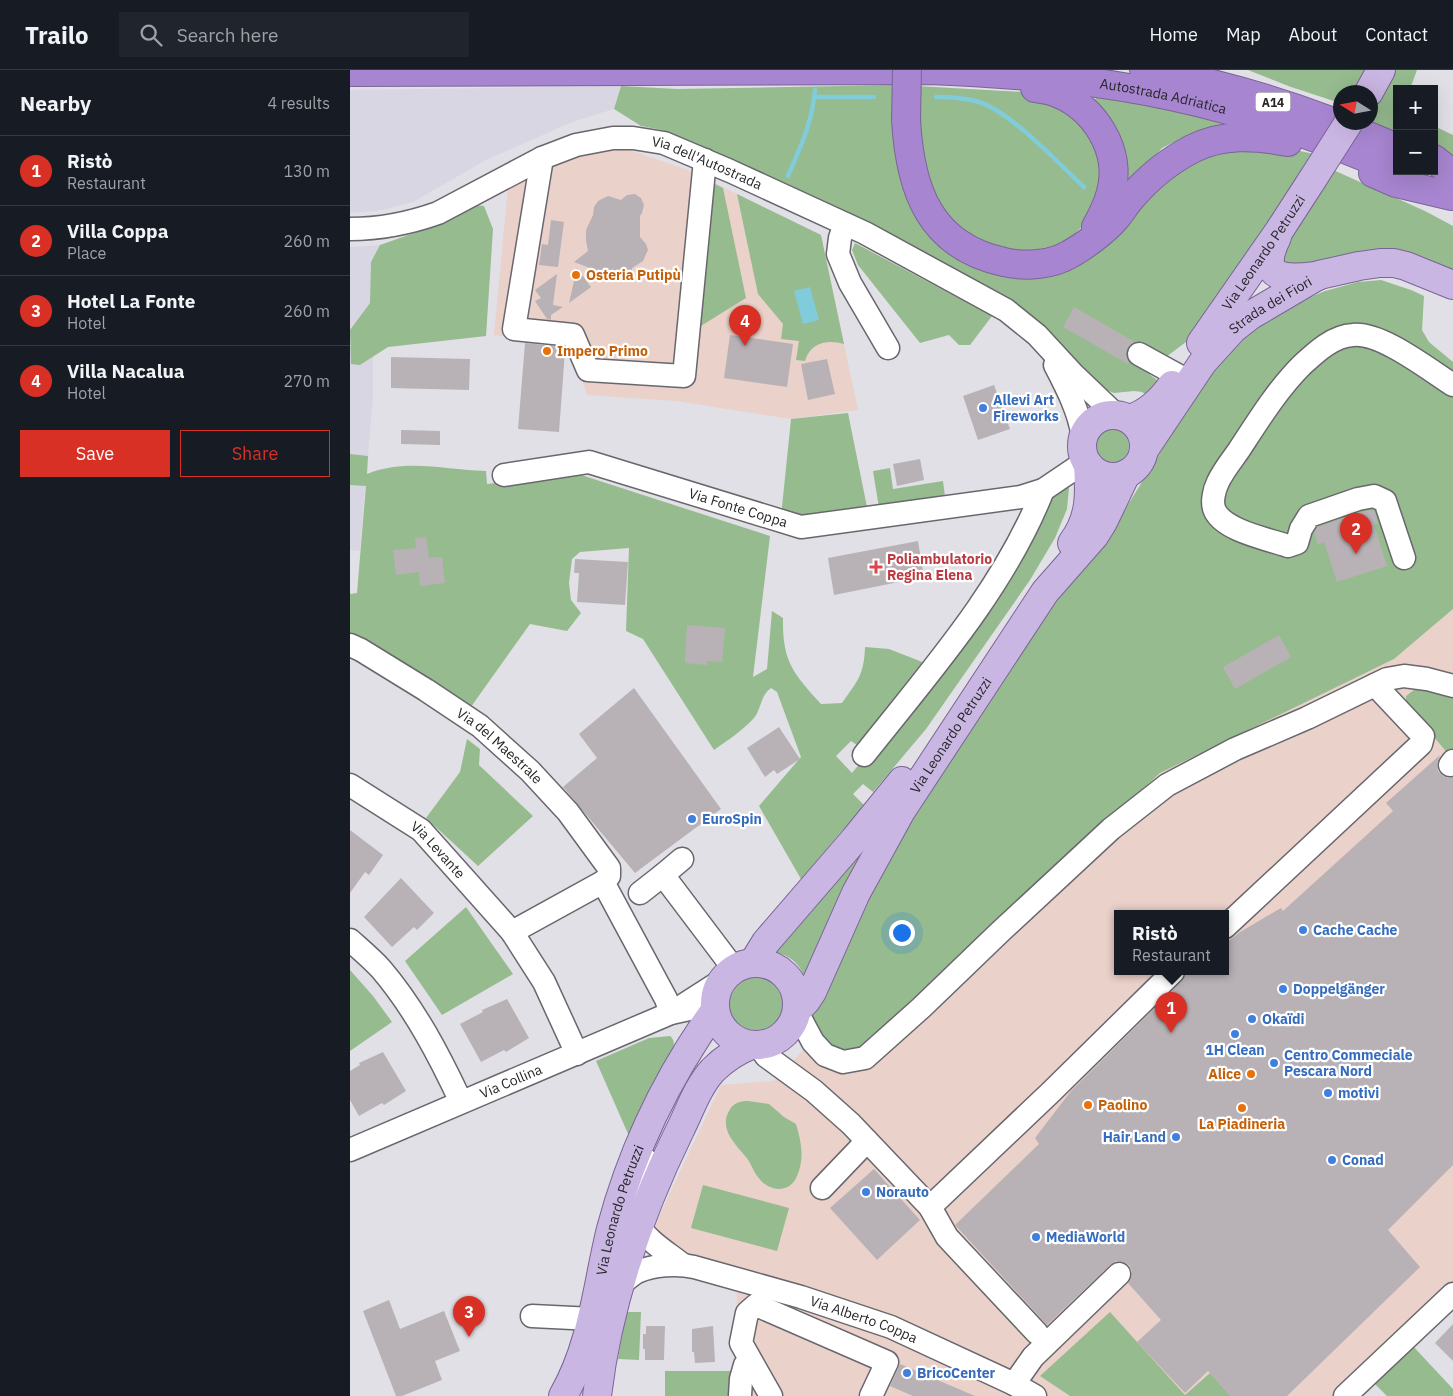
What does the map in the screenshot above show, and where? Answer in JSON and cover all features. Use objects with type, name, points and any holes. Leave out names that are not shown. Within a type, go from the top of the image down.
[{"type":"highway","points":[[796,70],[905,81],[1032,87],[1055,92],[1068,98],[1080,106],[1098,125],[1108,144],[1112,167],[1112,191],[1103,215],[1089,240]]},
{"type":"highway","points":[[907,70],[906,120],[908,148],[911,168],[923,202],[939,226],[962,245],[983,256],[996,260],[1023,264],[1057,260],[1071,254],[1114,221],[1144,184],[1174,158],[1212,141],[1230,138],[1254,137],[1292,143],[1348,162],[1396,183],[1452,186]]},
{"type":"highway","name":"Autostrada Adriatica","points":[[350,72],[928,70],[1011,74],[1118,86],[1207,105],[1286,127],[1393,169]]},
{"type":"highway","name":"Autostrada Adriatica","points":[[1144,70],[1241,92],[1300,110],[1393,146]]},
{"type":"highway","points":[[1232,70],[1271,87],[1333,109]]},
{"type":"highway","points":[[1378,127],[1393,133]]},
{"type":"highway","points":[[1438,166],[1452,186]]},
{"type":"highway","points":[[1438,170],[1452,186]]},
{"type":"highway","name":"Autostrada Adriatica","points":[[1412,175],[1452,186]]},
{"type":"main road","points":[[1373,85],[1381,70]]},
{"type":"main road","name":"Via Leonardo Petruzzi","points":[[1123,417],[1148,411],[1165,395],[1279,231],[1344,130]]},
{"type":"main road","points":[[1279,231],[1270,258],[1275,272],[1286,277],[1319,276]]},
{"type":"main road","name":"Strada dei Fiori","points":[[1144,450],[1203,362],[1233,329],[1251,315],[1319,276],[1380,262],[1406,266],[1435,276],[1453,285]]},
{"type":"main road","points":[[1123,417],[1137,425],[1144,442],[1144,450],[1141,460],[1134,469],[1126,474],[1115,477],[1105,476],[1095,471],[1086,454],[1087,429],[1100,418],[1123,417]]},
{"type":"main road","name":"Via Leonardo Petruzzi","points":[[563,1396],[578,1366],[593,1318],[608,1244],[630,1169],[656,1108],[728,986],[901,783],[970,684],[1030,590],[1081,532],[1088,509],[1090,487],[1086,454]]},
{"type":"main road","name":"Via Leonardo Petruzzi","points":[[797,1011],[812,992],[872,861],[900,811],[1045,592],[1095,535],[1126,474]]},
{"type":"main road","points":[[765,964],[787,976],[794,987],[797,1011],[787,1032],[769,1044],[754,1045],[734,1040],[720,1025],[728,986],[765,964]]},
{"type":"main road","name":"Via Leonardo Petruzzi","points":[[597,1396],[608,1329],[618,1287],[638,1225],[660,1173],[703,1085],[712,1071],[729,1056],[754,1045]]},
{"type":"street","name":"Via dell'Autostrada","points":[[350,229],[378,228],[438,213],[542,158],[576,145],[620,138],[664,143],[845,224],[924,264],[1006,310],[1042,339],[1073,374],[1123,417]]},
{"type":"street","points":[[542,158],[514,329],[573,335],[588,370],[684,376],[704,160]]},
{"type":"street","points":[[845,224],[840,238],[838,254],[850,283],[888,348]]},
{"type":"street","points":[[1404,558],[1385,501],[1374,496],[1358,499],[1309,516],[1301,529],[1297,543],[1288,546],[1227,525],[1214,510],[1213,498],[1218,481],[1268,406],[1301,366],[1323,347],[1336,339],[1354,334],[1374,337],[1453,385]]},
{"type":"street","name":"Via dell'Autostrada","points":[[1042,339],[1069,392],[1081,422],[1086,454]]},
{"type":"street","points":[[1140,354],[1179,376]]},
{"type":"street","name":"Via Fonte Coppa","points":[[504,475],[589,462],[801,527],[1008,499],[1043,490],[1086,454]]},
{"type":"street","points":[[864,755],[968,623],[1031,519],[1043,490]]},
{"type":"street","name":"Via del Maestrale","points":[[350,645],[362,650],[480,726],[530,771],[568,812],[609,868],[609,876],[603,882]]},
{"type":"street","points":[[797,1011],[813,1042],[825,1055],[843,1062],[865,1058],[952,989],[1111,829],[1167,785],[1235,749],[1397,676],[1445,684]]},
{"type":"street","points":[[1399,711],[1402,697],[1407,690],[1445,684]]},
{"type":"street","points":[[1229,923],[1421,744],[1423,736],[1376,685]]},
{"type":"street","name":"Via Levante","points":[[350,784],[421,830],[512,932],[544,982],[577,1054]]},
{"type":"street","points":[[640,893],[682,859]]},
{"type":"street","points":[[663,875],[728,986]]},
{"type":"street","points":[[512,932],[603,882],[666,999],[675,1012],[687,1014],[699,1033]]},
{"type":"street","points":[[350,940],[380,969],[414,1012],[461,1102]]},
{"type":"street","points":[[930,1207],[1170,975]]},
{"type":"street","name":"Via Collina","points":[[350,1150],[675,1012],[728,986]]},
{"type":"street","name":"Via Leonardo Petruzzi","points":[[638,1225],[636,1200],[642,1174],[698,1049],[699,1033]]},
{"type":"street","points":[[754,1045],[814,1091],[851,1124],[930,1207],[947,1237],[1037,1333]]},
{"type":"street","points":[[822,1188],[867,1141]]},
{"type":"street","name":"Via Alberto Coppa","points":[[638,1225],[655,1244],[683,1265]]},
{"type":"street","name":"Via Alberto Coppa","points":[[618,1287],[635,1273],[683,1265],[750,1282],[892,1327],[1014,1384],[1035,1396]]},
{"type":"street","points":[[1014,1384],[1033,1357],[1119,1274]]},
{"type":"street","points":[[1345,1396],[1453,1294]]},
{"type":"street","points":[[771,1396],[741,1343],[747,1313],[756,1305],[886,1362],[871,1396]]},
{"type":"street","points":[[532,1316],[593,1318]]},
{"type":"street","points":[[740,1396],[741,1379],[745,1364]]},
{"type":"shaded area","points":[[621,86],[614,109],[575,121],[486,160],[413,202],[383,210],[350,213],[350,90]]},
{"type":"shaded area","points":[[623,148],[688,170],[821,235],[858,410],[791,419],[676,401],[587,395],[571,344],[494,335],[508,187],[557,161],[591,151]]},
{"type":"shaded area","points":[[380,245],[373,358],[373,396],[360,551],[350,550],[350,247]]},
{"type":"shaded area","points":[[1453,609],[1453,1304],[1356,1396],[735,1396],[737,1285],[644,1248],[721,1085],[774,1081],[805,1048],[945,970],[1160,773],[1394,659]]},
{"type":"green space","points":[[1248,70],[1370,70],[1360,85],[1333,85],[1333,101]]},
{"type":"green space","points":[[1386,70],[1417,70],[1411,85],[1393,85],[1393,131],[1378,124],[1378,89]]},
{"type":"green space","points":[[896,85],[907,190],[1009,273],[1127,214],[1208,149],[1281,147],[1314,154],[1202,323],[1186,342],[1166,357],[1161,354],[1149,374],[1164,385],[1153,399],[1142,392],[1114,393],[1106,390],[1088,379],[1041,325],[806,196],[662,130],[641,126],[614,109],[621,86],[677,89]]},
{"type":"green space","points":[[917,86],[1024,92],[1087,121],[1105,176],[1086,223],[1065,243],[1022,251],[995,246],[962,230],[941,209],[922,168]]},
{"type":"green space","points":[[1097,96],[1177,111],[1238,128],[1182,138],[1162,148],[1125,193],[1093,103]]},
{"type":"green space","points":[[1438,128],[1453,135],[1453,162],[1438,154]]},
{"type":"green space","points":[[1331,169],[1425,211],[1453,226],[1453,282],[1409,262],[1280,273],[1281,237]]},
{"type":"green space","points":[[709,181],[723,188],[746,298],[696,329]]},
{"type":"green space","points":[[737,194],[821,235],[844,344],[826,342],[815,346],[807,355],[805,361],[796,360],[799,341],[781,339],[783,324],[758,294]]},
{"type":"green space","points":[[474,205],[484,206],[493,229],[486,336],[388,347],[360,365],[351,364],[350,330],[370,303],[371,262],[380,245],[417,232]]},
{"type":"green space","points":[[855,243],[992,316],[970,345],[959,345],[949,335],[920,343],[858,265],[852,250]]},
{"type":"green space","points":[[1381,280],[1424,296],[1422,330],[1429,342],[1453,362],[1453,609],[1394,659],[1160,773],[944,970],[862,1051],[842,1055],[824,1047],[808,1023],[852,916],[870,879],[1014,656],[1068,586],[1097,555],[1161,451],[1176,422],[1239,335],[1279,310],[1325,291],[1358,282]]},
{"type":"green space","points":[[848,413],[868,512],[781,517],[791,419]]},
{"type":"green space","points":[[1112,429],[1119,430],[1124,434],[1128,439],[1128,453],[1124,458],[1119,462],[1112,463],[1105,462],[1100,458],[1096,453],[1095,446],[1096,439],[1100,434],[1105,430]]},
{"type":"green space","points":[[350,454],[368,456],[367,474],[382,469],[411,466],[486,471],[487,484],[575,473],[770,536],[753,677],[767,669],[772,611],[783,618],[783,633],[787,657],[797,675],[821,704],[842,703],[862,671],[865,647],[889,649],[930,665],[863,749],[851,741],[836,756],[852,773],[966,634],[1047,495],[1063,486],[1069,488],[1067,509],[1055,538],[1030,580],[926,729],[873,792],[863,784],[853,794],[864,805],[801,879],[759,806],[801,757],[777,692],[771,688],[763,698],[754,718],[714,750],[643,639],[626,631],[629,548],[580,552],[572,559],[569,583],[571,600],[581,613],[567,631],[530,624],[468,711],[350,634],[350,594],[357,593],[366,486],[350,485]]},
{"type":"green space","points":[[890,468],[893,489],[943,481],[945,497],[879,508],[873,471]]},
{"type":"green space","points":[[1426,687],[1453,698],[1453,751],[1450,756],[1406,704],[1406,696],[1414,690]]},
{"type":"green space","points":[[467,739],[480,749],[479,765],[533,816],[478,866],[426,818],[460,772]]},
{"type":"green space","points":[[903,795],[809,985],[793,960],[776,952]]},
{"type":"green space","points":[[466,907],[513,974],[442,1015],[405,961]]},
{"type":"green space","points":[[350,970],[373,996],[392,1022],[350,1051]]},
{"type":"green space","points":[[757,971],[775,977],[783,985],[789,1003],[783,1021],[775,1029],[757,1035],[739,1029],[731,1021],[725,1003],[731,985],[739,977]]},
{"type":"green space","points":[[670,1036],[674,1042],[674,1047],[629,1136],[596,1061],[649,1038]]},
{"type":"green space","points":[[748,1101],[769,1104],[784,1117],[796,1124],[802,1156],[797,1176],[789,1186],[779,1189],[767,1186],[762,1182],[727,1130],[726,1118],[731,1108],[737,1103]]},
{"type":"green space","points":[[703,1185],[789,1208],[777,1251],[691,1228]]},
{"type":"green space","points":[[626,1312],[641,1312],[639,1360],[618,1359]]},
{"type":"green space","points":[[1110,1312],[1185,1395],[1210,1373],[1231,1396],[1070,1396],[1040,1376]]},
{"type":"green space","points":[[1411,1344],[1453,1389],[1453,1396],[1387,1396],[1372,1381]]},
{"type":"green space","points":[[665,1371],[735,1371],[735,1396],[665,1396]]},
{"type":"water","points":[[810,287],[819,320],[803,324],[794,291]]},
{"type":"building","points":[[635,194],[641,198],[644,205],[640,216],[640,237],[648,250],[643,261],[632,268],[632,272],[624,271],[615,276],[574,262],[588,251],[586,230],[598,201],[608,196],[621,200],[627,195]]},
{"type":"building","points":[[551,220],[564,222],[558,267],[539,265],[542,244],[548,245]]},
{"type":"building","points":[[577,268],[591,287],[569,303]]},
{"type":"building","points":[[557,274],[553,305],[563,307],[551,315],[551,320],[547,319],[535,301],[541,298],[535,290]]},
{"type":"building","points":[[1074,307],[1135,342],[1127,348],[1128,364],[1063,327]]},
{"type":"building","points":[[730,335],[793,344],[787,387],[724,378]]},
{"type":"building","points":[[525,343],[564,347],[559,432],[518,429]]},
{"type":"building","points":[[391,357],[470,359],[469,390],[391,388]]},
{"type":"building","points":[[827,359],[835,394],[808,400],[801,364]]},
{"type":"building","points":[[994,385],[1010,429],[978,440],[963,396]]},
{"type":"building","points":[[401,430],[440,431],[440,445],[401,444]]},
{"type":"building","points":[[920,459],[924,480],[897,486],[893,464]]},
{"type":"building","points":[[1372,510],[1378,523],[1374,525],[1387,566],[1337,582],[1324,542],[1318,545],[1314,533],[1318,527]]},
{"type":"building","points":[[426,537],[429,558],[442,557],[445,583],[420,586],[419,572],[396,575],[393,550],[416,548],[415,538]]},
{"type":"building","name":"Poliambulatorio Regina Elena","points":[[918,541],[924,577],[834,595],[828,558]]},
{"type":"building","points":[[575,559],[628,562],[625,605],[577,602],[579,573],[574,573]]},
{"type":"building","points":[[687,625],[725,628],[722,662],[707,661],[707,665],[685,663]]},
{"type":"building","points":[[1279,635],[1291,657],[1235,689],[1223,667]]},
{"type":"building","points":[[634,688],[721,809],[635,873],[563,787],[597,758],[579,734]]},
{"type":"building","points":[[779,727],[800,759],[777,774],[774,770],[765,777],[747,748]]},
{"type":"building","name":"Centro Commeciale Pescara Nord","points":[[1440,755],[1437,763],[1438,771],[1448,778],[1453,777],[1453,1165],[1388,1230],[1420,1267],[1287,1396],[1231,1396],[1208,1371],[1185,1393],[1137,1342],[1161,1320],[1128,1283],[1132,1271],[1129,1265],[1116,1261],[1110,1265],[1047,1325],[955,1225],[1039,1144],[1035,1138],[1071,1091],[1182,981],[1185,975],[1229,975],[1229,941],[1240,932],[1281,908],[1283,911],[1393,811],[1386,803]]},
{"type":"building","points":[[350,830],[383,855],[369,875],[365,872],[350,893]]},
{"type":"building","points":[[401,878],[434,913],[417,930],[414,927],[392,947],[364,917]]},
{"type":"building","points":[[507,999],[529,1038],[506,1052],[504,1050],[481,1062],[460,1024],[483,1012],[482,1010]]},
{"type":"building","points":[[383,1052],[406,1091],[384,1105],[382,1103],[359,1116],[350,1100],[350,1071],[360,1065],[359,1063]]},
{"type":"building","points":[[874,1169],[920,1220],[877,1260],[830,1208]]},
{"type":"building","points":[[389,1300],[400,1329],[444,1311],[460,1351],[435,1361],[442,1380],[402,1396],[396,1396],[363,1311]]},
{"type":"building","points":[[1453,1324],[1453,1361],[1435,1343]]},
{"type":"building","points":[[646,1326],[665,1326],[664,1360],[645,1360],[643,1334],[646,1334]]},
{"type":"building","points":[[713,1326],[715,1362],[695,1363],[694,1352],[692,1352],[692,1329]]},
{"type":"building","name":"BricoCenter","points":[[900,1364],[975,1396],[913,1396],[890,1386]]},
{"type":"waterway","points":[[788,176],[809,124],[815,90]]},
{"type":"waterway","points":[[814,97],[874,97]]},
{"type":"waterway","points":[[936,97],[979,102],[992,108],[1034,139],[1084,187]]},
{"type":"place","name":"Osteria Putipù","points":[[576,275]]},
{"type":"place","name":"Villa Nacalua","points":[[745,346]]},
{"type":"place","name":"Impero Primo","points":[[547,351]]},
{"type":"place","name":"Allevi Art Fireworks","points":[[983,408]]},
{"type":"place","name":"Villa Coppa","points":[[1356,554]]},
{"type":"place","name":"Poliambulatorio Regina Elena","points":[[876,567]]},
{"type":"place","name":"EuroSpin","points":[[692,819]]},
{"type":"place","name":"Cache Cache","points":[[1303,930]]},
{"type":"place","name":"Doppelgänger","points":[[1283,989]]},
{"type":"place","name":"Okaïdi","points":[[1252,1019]]},
{"type":"place","name":"Ristò","points":[[1171,1033]]},
{"type":"place","name":"1H Clean","points":[[1235,1034]]},
{"type":"place","name":"Centro Commeciale Pescara Nord","points":[[1274,1063]]},
{"type":"place","name":"Alice","points":[[1251,1074]]},
{"type":"place","name":"motivi","points":[[1328,1093]]},
{"type":"place","name":"Paolino","points":[[1088,1105]]},
{"type":"place","name":"La Piadineria","points":[[1242,1108]]},
{"type":"place","name":"Hair Land","points":[[1176,1137]]},
{"type":"place","name":"Conad","points":[[1332,1160]]},
{"type":"place","name":"Norauto","points":[[866,1192]]},
{"type":"place","name":"MediaWorld","points":[[1036,1237]]},
{"type":"place","name":"Hotel La Fonte","points":[[469,1337]]},
{"type":"place","name":"BricoCenter","points":[[907,1373]]}]
